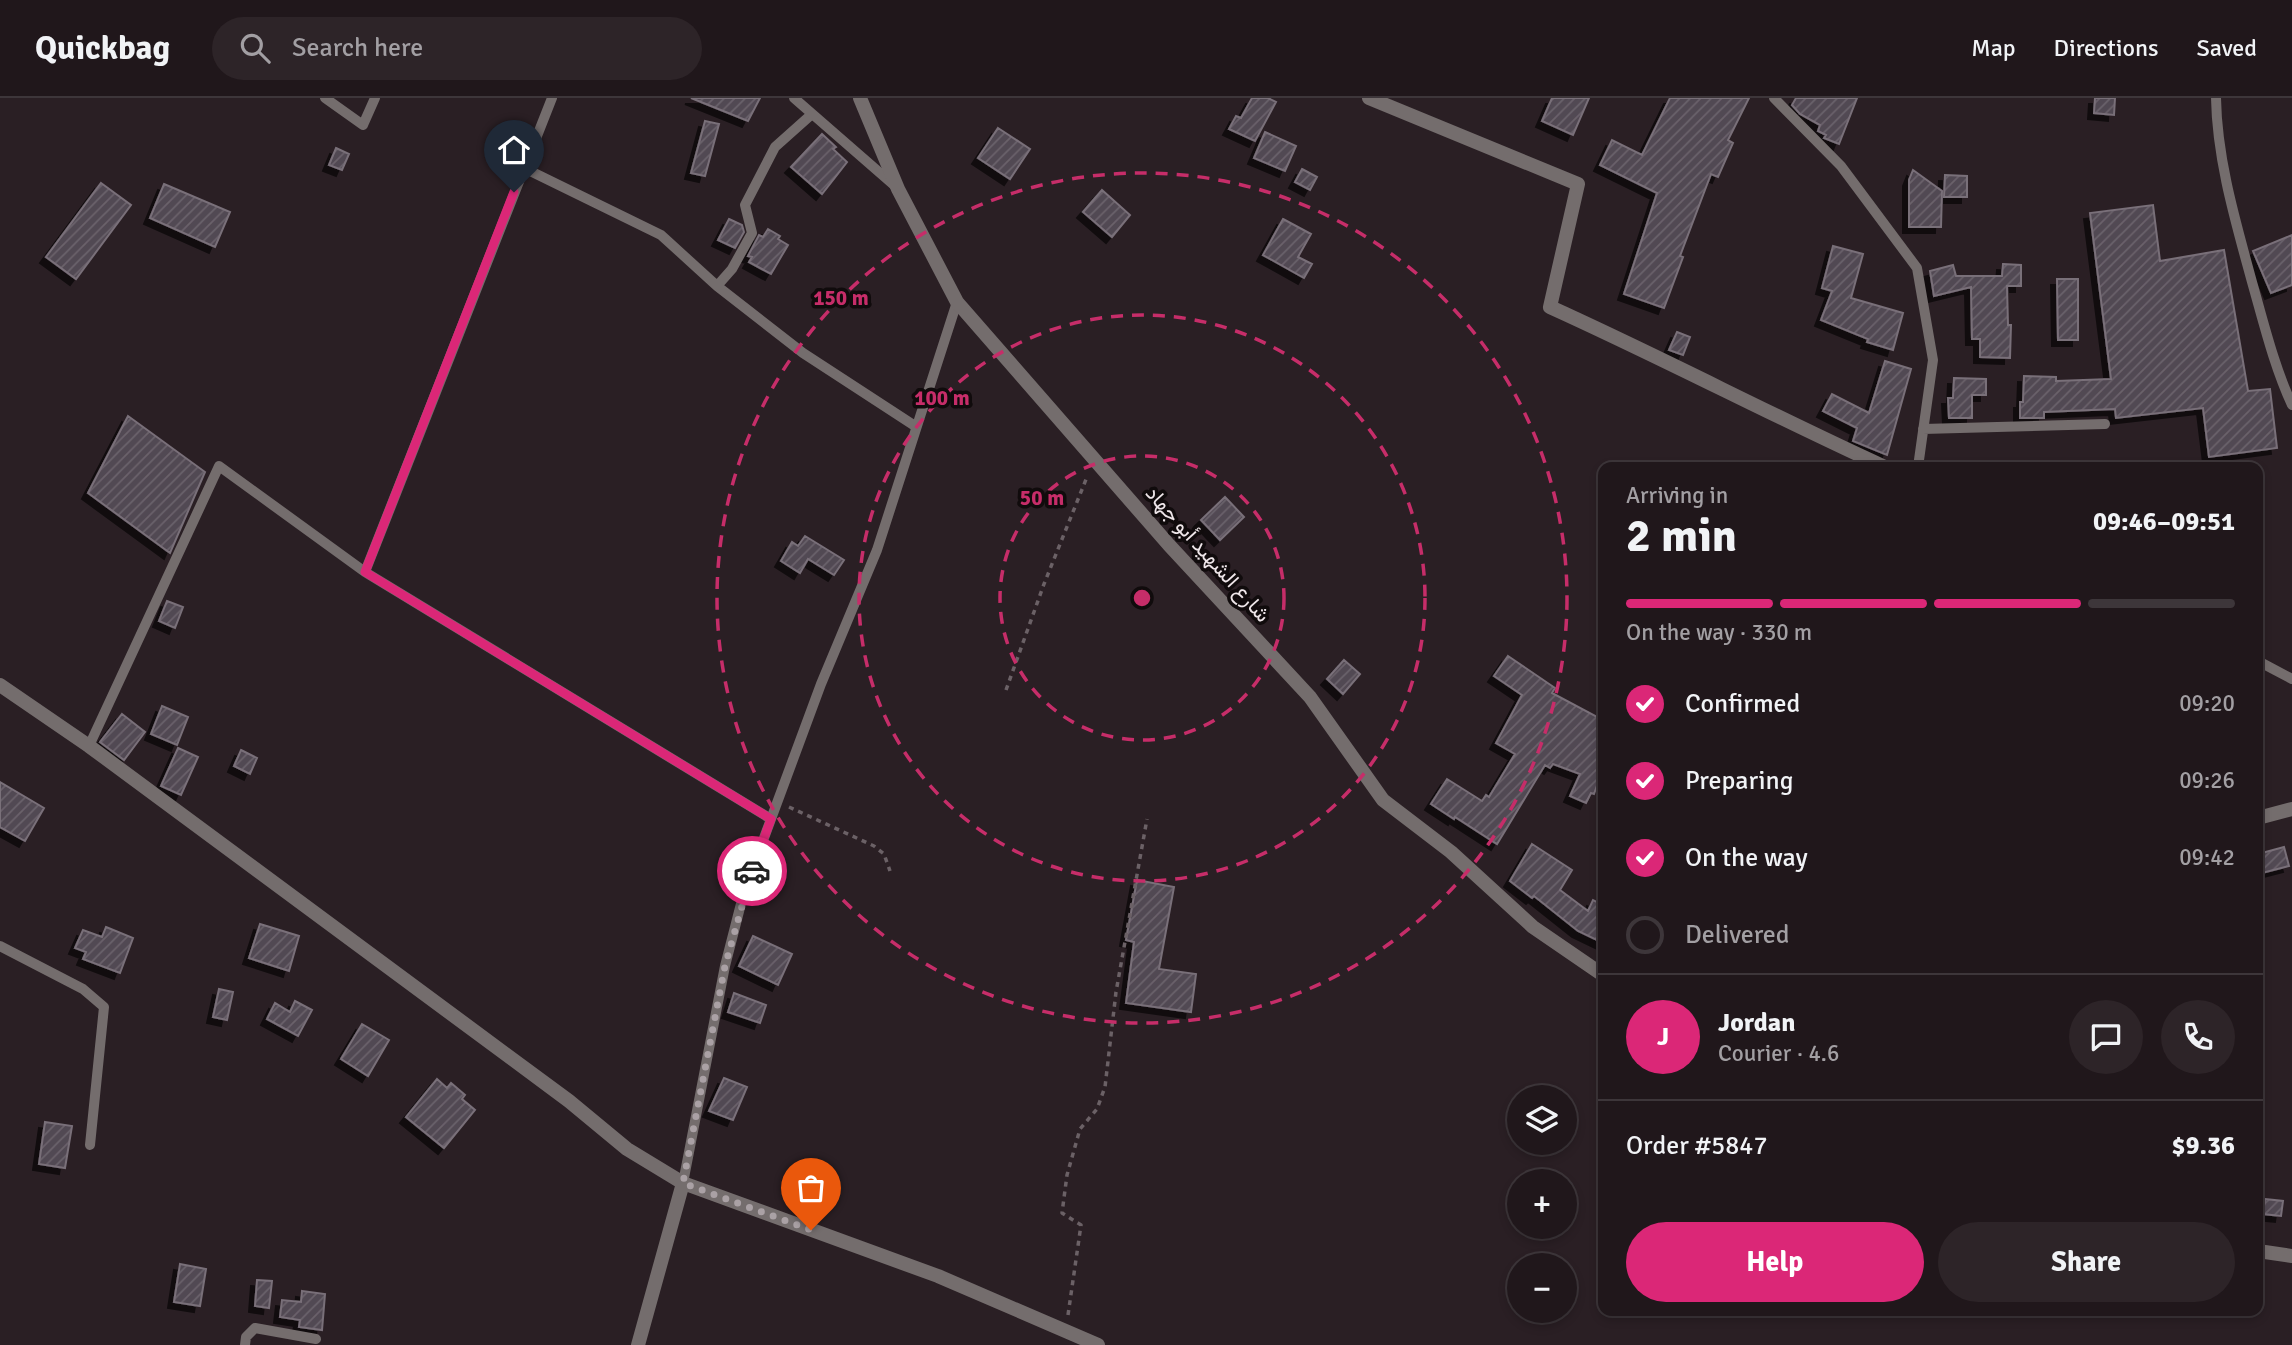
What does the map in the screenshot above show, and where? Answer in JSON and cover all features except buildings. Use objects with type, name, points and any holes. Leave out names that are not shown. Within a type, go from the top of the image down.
[{"type":"street","name":"شارع الشهيد أبو جهاد","points":[[860,98],[898,189],[957,302],[1169,545],[1310,697],[1383,800],[1451,852],[1533,927],[1598,972]]},
{"type":"street","points":[[1369,98],[1578,184],[1550,307],[1874,462]]},
{"type":"street","points":[[0,685],[89,746],[569,1101],[627,1149],[683,1183],[938,1276],[1097,1345]]},
{"type":"street","points":[[2263,817],[2292,809]]},
{"type":"street","points":[[638,1345],[683,1183]]},
{"type":"street","points":[[2263,1252],[2292,1256]]},
{"type":"lane","points":[[325,98],[363,125],[374,98]]},
{"type":"lane","points":[[365,572],[552,98]]},
{"type":"lane","points":[[794,98],[898,189]]},
{"type":"lane","points":[[1774,98],[1841,166],[1917,268],[1933,360],[1919,462]]},
{"type":"lane","points":[[2216,98],[2216,125],[2239,233],[2278,374],[2292,405]]},
{"type":"lane","points":[[717,286],[732,269],[752,233],[745,205],[775,147],[812,114]]},
{"type":"lane","points":[[524,168],[662,235],[717,286],[803,353],[915,426]]},
{"type":"lane","points":[[683,1183],[725,966],[744,892],[821,684],[877,550],[957,302]]},
{"type":"lane","points":[[1923,429],[2105,424]]},
{"type":"lane","points":[[89,746],[219,466],[365,572],[771,819]]},
{"type":"lane","points":[[2263,664],[2292,679]]},
{"type":"lane","points":[[0,946],[83,989],[104,1007],[90,1146]]},
{"type":"lane","points":[[245,1345],[246,1337],[255,1328],[316,1339]]},
{"type":"path","points":[[1006,690],[1044,584],[1095,459]]},
{"type":"path","points":[[777,802],[874,846],[884,854],[890,871]]},
{"type":"path","points":[[1065,1331],[1081,1224],[1062,1213],[1067,1175],[1080,1129],[1097,1109],[1105,1087],[1116,992],[1147,819]]},
{"type":"way so far","points":[[752,871],[725,966],[683,1183],[811,1230]]},
{"type":"route","points":[[514,192],[365,572],[771,819],[752,871]]}]
